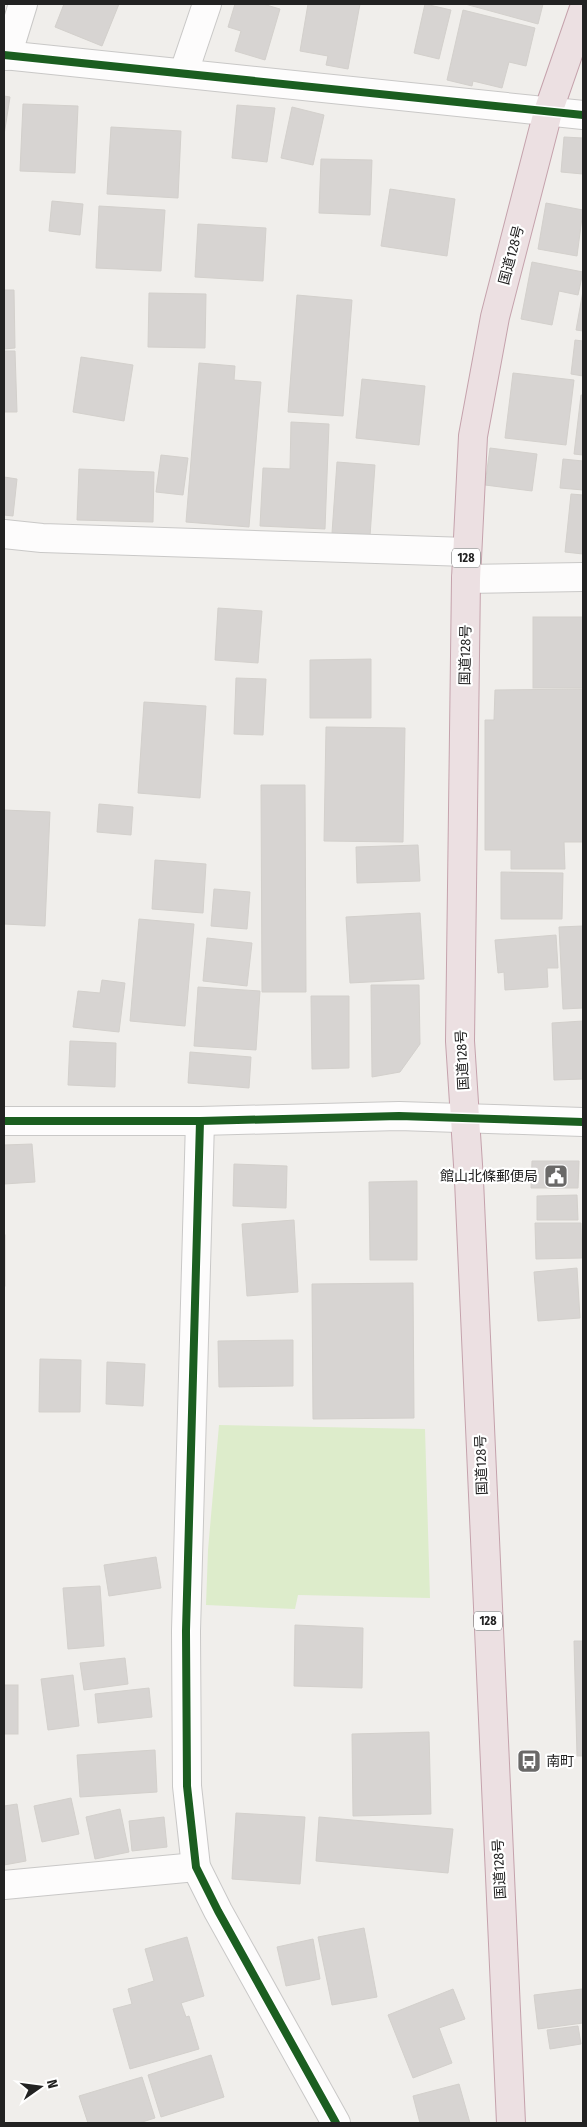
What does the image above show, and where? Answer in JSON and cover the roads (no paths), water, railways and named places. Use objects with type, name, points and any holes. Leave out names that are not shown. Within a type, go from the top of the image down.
[{"type":"highway","name":"国道128号","points":[[510,2123],[460,1041],[466,579],[473,436],[495,316],[548,112],[583,11]]},
{"type":"street","points":[[23,4],[5,55],[184,72],[583,115]]},
{"type":"street","points":[[184,72],[207,4]]},
{"type":"street","points":[[4,534],[42,538],[467,552]]},
{"type":"street","points":[[466,579],[583,577]]},
{"type":"street","points":[[4,1121],[200,1121],[399,1116],[583,1122]]},
{"type":"street","points":[[200,1121],[186,1631],[188,1786],[196,1867],[223,1920],[336,2123]]},
{"type":"street","points":[[4,1885],[196,1867]]},
{"type":"place","name":"館山北條郵便局","points":[[556,1176]]},
{"type":"place","name":"南町","points":[[529,1761]]}]
